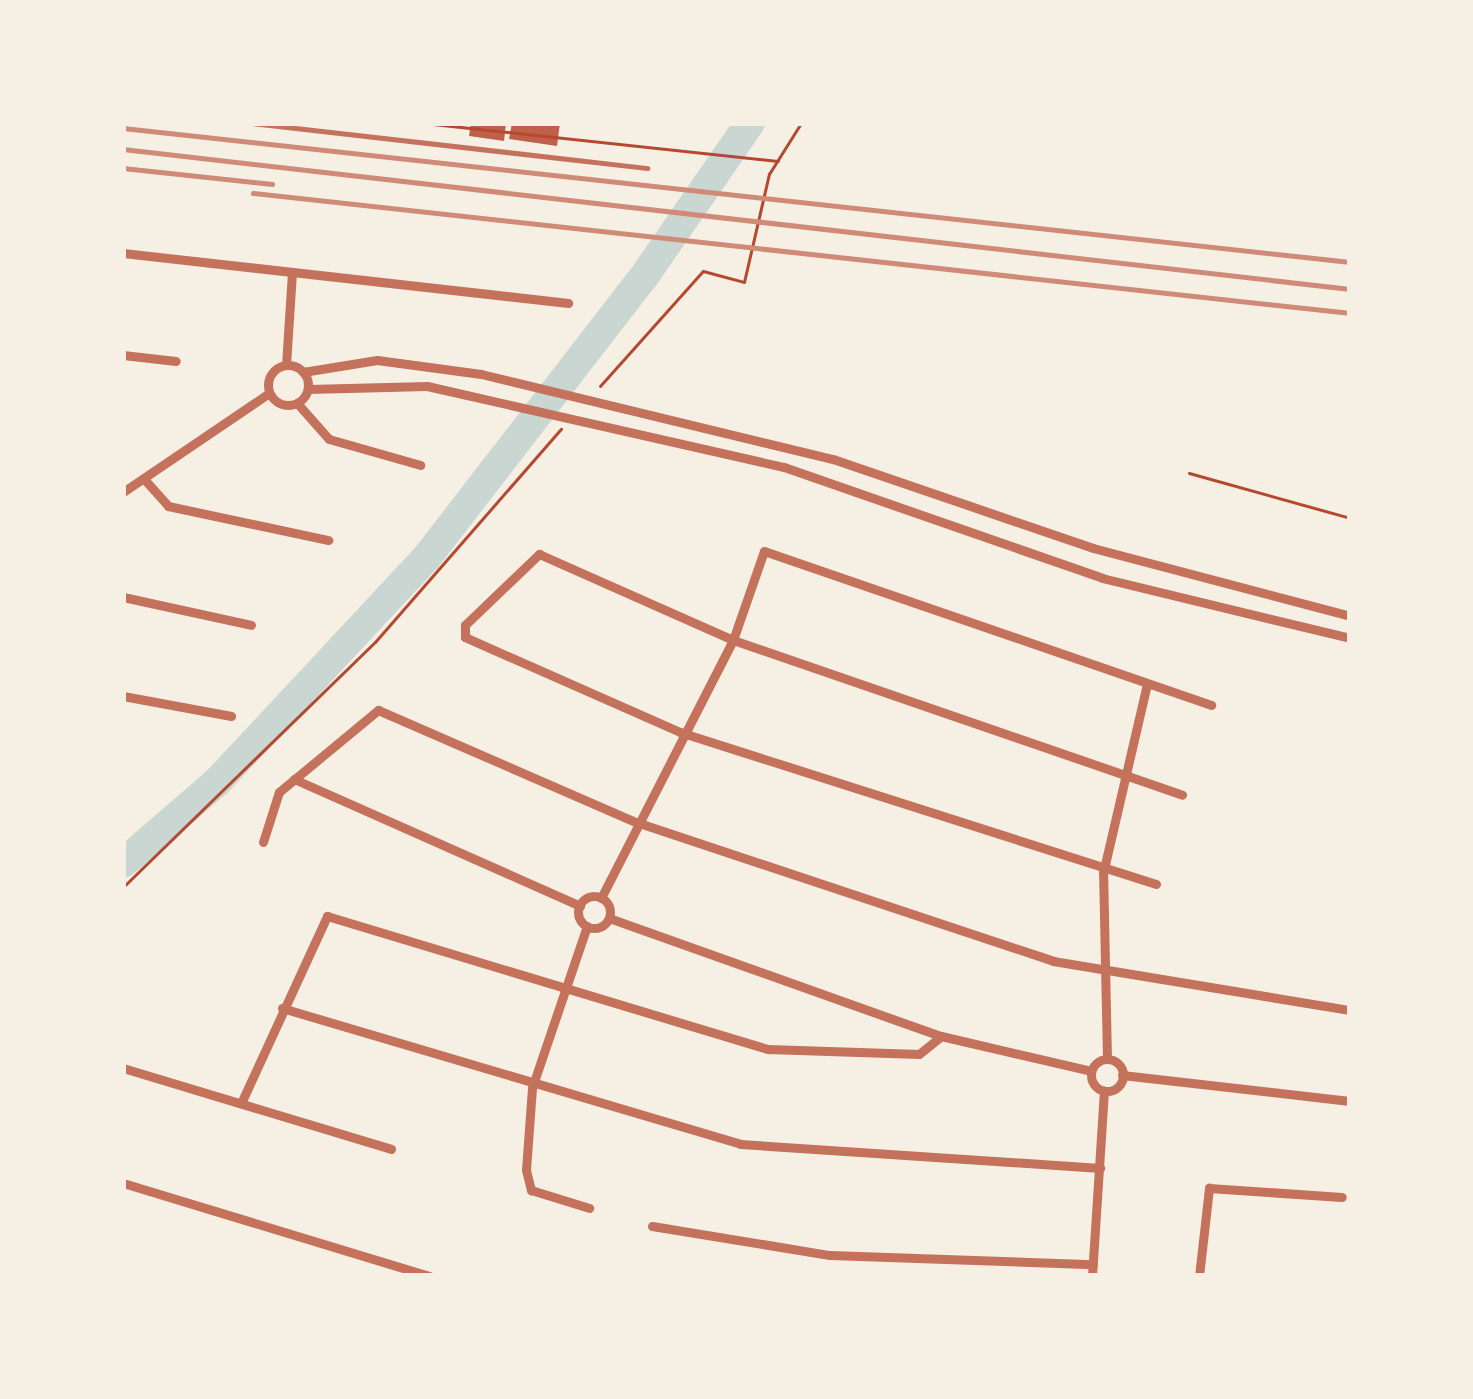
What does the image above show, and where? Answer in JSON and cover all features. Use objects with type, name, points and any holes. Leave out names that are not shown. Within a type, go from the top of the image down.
[{"type":"street","points":[[123,253],[568,303]]},
{"type":"street","points":[[286,365],[292,272]]},
{"type":"street","points":[[123,355],[176,361]]},
{"type":"street","points":[[123,492],[269,393],[274,370],[286,365],[303,372],[377,360],[482,374],[793,450],[1093,548],[1350,616]]},
{"type":"street","points":[[303,372],[308,389]]},
{"type":"street","points":[[477,396],[482,374]]},
{"type":"street","points":[[297,403],[308,389],[389,384],[477,396],[784,467],[1085,572],[1265,623],[1350,638]]},
{"type":"street","points":[[269,393],[297,403],[329,440],[420,465]]},
{"type":"street","points":[[784,467],[793,450]]},
{"type":"street","points":[[144,479],[168,506],[328,541]]},
{"type":"street","points":[[1085,572],[1093,548]]},
{"type":"street","points":[[294,778],[580,906],[601,898],[680,732],[733,640],[759,555],[770,552],[1211,704]]},
{"type":"street","points":[[1156,884],[1103,873],[680,732],[464,637],[465,625],[538,554],[733,640],[1121,779],[1182,795]]},
{"type":"street","points":[[123,597],[250,625]]},
{"type":"street","points":[[1148,683],[1121,779],[1103,873],[1107,1059],[1123,1075],[1350,1101]]},
{"type":"street","points":[[123,696],[231,716]]},
{"type":"street","points":[[263,842],[280,792],[378,710],[637,822],[1053,961],[1350,1010]]},
{"type":"street","points":[[601,898],[609,918]]},
{"type":"street","points":[[580,906],[587,926],[532,1088],[526,1186],[589,1208]]},
{"type":"street","points":[[242,1101],[327,916],[562,992],[768,1049],[919,1054],[941,1036]]},
{"type":"street","points":[[587,926],[609,918],[941,1036],[1091,1071],[1104,1090],[1093,1270],[830,1255],[652,1226]]},
{"type":"street","points":[[282,1007],[532,1088],[790,1152],[1100,1168]]},
{"type":"street","points":[[1091,1071],[1107,1059]]},
{"type":"street","points":[[123,1068],[391,1149]]},
{"type":"street","points":[[1104,1090],[1123,1075]]},
{"type":"street","points":[[123,1183],[430,1276]]},
{"type":"street","points":[[1199,1276],[1209,1188],[1342,1197]]},
{"type":"lane","points":[[252,123],[647,168]]},
{"type":"path","points":[[423,123],[778,160]]},
{"type":"path","points":[[590,397],[703,271],[744,282],[778,160],[801,123]]},
{"type":"path","points":[[123,886],[375,642],[563,427]]},
{"type":"path","points":[[1189,473],[1350,518]]},
{"type":"building","points":[[471,123],[506,123],[504,141],[469,136]]},
{"type":"building","points":[[512,123],[560,123],[557,146],[509,139]]},
{"type":"waterway","points":[[123,863],[218,781],[427,557],[643,278],[750,123]]},
{"type":"railway","points":[[123,128],[1350,262]]},
{"type":"railway","points":[[123,149],[1350,289]]},
{"type":"railway","points":[[123,168],[272,184]]},
{"type":"railway","points":[[253,193],[1350,313]]}]
